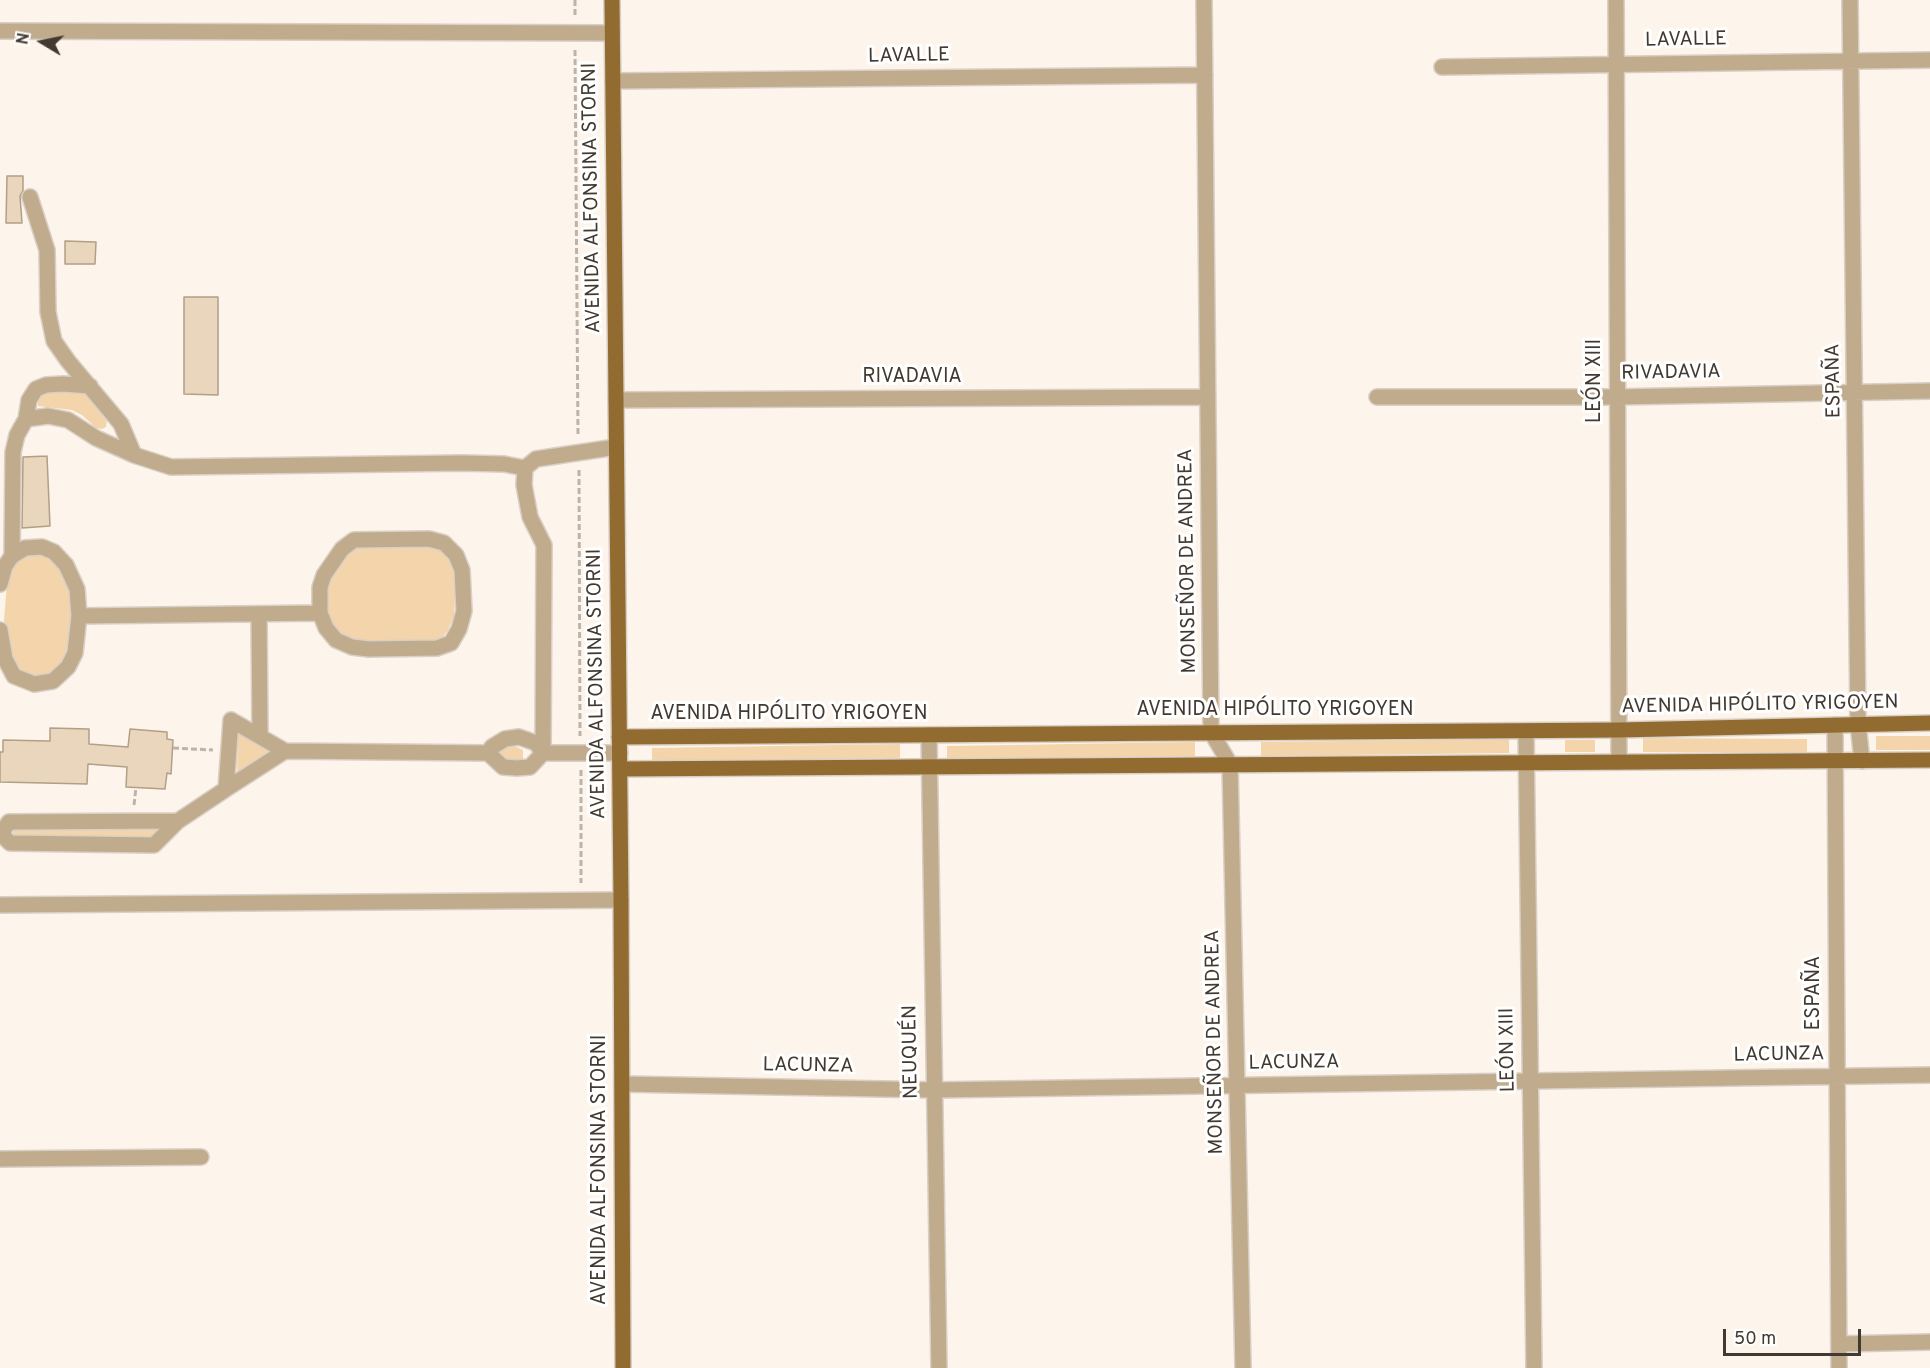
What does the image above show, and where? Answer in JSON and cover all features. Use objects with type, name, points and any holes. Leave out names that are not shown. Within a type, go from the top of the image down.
[{"type":"main road","name":"AVENIDA ALFONSINA STORNI","points":[[612,0],[620,753],[623,1368]]},
{"type":"main road","name":"AVENIDA HIPÓLITO YRIGOYEN","points":[[619,736],[1526,731],[1930,723]]},
{"type":"main road","points":[[620,769],[1930,760]]},
{"type":"street","name":"MONSEÑOR DE ANDREA","points":[[1204,0],[1211,732],[1230,764],[1243,1368]]},
{"type":"street","name":"LEÓN XIII","points":[[1616,0],[1619,762]]},
{"type":"street","name":"ESPAÑA","points":[[1850,0],[1858,724],[1863,761]]},
{"type":"street","points":[[0,31],[612,33]]},
{"type":"street","name":"LAVALLE","points":[[1442,67],[1930,60]]},
{"type":"street","name":"LAVALLE","points":[[613,81],[1206,75]]},
{"type":"street","points":[[30,197],[47,250],[48,312],[54,341],[121,424],[134,455]]},
{"type":"street","points":[[12,556],[13,452],[17,435],[26,419],[29,400],[36,389],[46,385],[90,386]]},
{"type":"street","name":"RIVADAVIA","points":[[1377,397],[1617,397],[1930,391]]},
{"type":"street","name":"RIVADAVIA","points":[[616,400],[1208,397]]},
{"type":"street","points":[[26,419],[48,416],[68,420],[96,438],[134,455],[171,467],[462,463],[504,464],[525,468]]},
{"type":"street","points":[[226,789],[231,720],[285,751],[488,753],[503,767],[530,767],[543,753],[544,545],[530,517],[524,485],[525,468],[536,459],[616,447]]},
{"type":"street","points":[[429,539],[444,543],[456,555],[462,570],[464,611],[459,629],[451,643],[436,648],[352,647],[336,640],[326,628],[320,613],[320,587],[324,575],[342,549],[354,540],[429,539]]},
{"type":"street","points":[[0,584],[5,566],[12,556],[25,548],[42,547],[54,552],[66,565],[77,589],[78,616],[75,653],[68,667],[53,681],[34,684],[14,676],[5,659],[0,630]]},
{"type":"street","points":[[78,616],[320,613]]},
{"type":"street","points":[[259,614],[260,736]]},
{"type":"street","name":"ESPAÑA","points":[[1835,725],[1839,1368]]},
{"type":"street","name":"LEÓN XIII","points":[[1526,731],[1534,1368]]},
{"type":"street","name":"NEUQUÉN","points":[[929,735],[939,1368]]},
{"type":"street","points":[[488,753],[492,747],[505,739],[519,737],[536,743],[543,753]]},
{"type":"street","points":[[178,821],[9,822],[4,828],[3,836],[10,843],[154,845],[178,821],[285,751]]},
{"type":"street","points":[[543,753],[620,753]]},
{"type":"street","points":[[0,906],[621,900]]},
{"type":"street","name":"LACUNZA","points":[[622,1084],[934,1090],[1930,1075]]},
{"type":"street","points":[[0,1159],[201,1157]]},
{"type":"street","points":[[1839,1344],[1930,1342]]},
{"type":"path","points":[[173,748],[229,752]]},
{"type":"shaded area","points":[[78,390],[91,397],[104,411],[107,419],[106,427],[96,428],[82,415],[72,410],[38,406],[41,391]]},
{"type":"shaded area","points":[[425,543],[438,547],[450,557],[456,572],[454,616],[441,639],[428,643],[367,644],[339,636],[324,609],[329,573],[357,544]]},
{"type":"shaded area","points":[[36,554],[49,556],[59,565],[66,578],[72,610],[70,648],[65,663],[56,672],[46,677],[34,677],[24,673],[14,662],[6,639],[4,620],[7,583],[13,565],[22,557]]},
{"type":"shaded area","points":[[238,733],[271,751],[237,773]]},
{"type":"shaded area","points":[[1876,736],[1930,736],[1930,750],[1876,750]]},
{"type":"shaded area","points":[[1643,738],[1807,739],[1807,753],[1643,752]]},
{"type":"shaded area","points":[[1509,739],[1509,753],[1261,756],[1261,742]]},
{"type":"shaded area","points":[[1565,740],[1595,740],[1595,752],[1565,752]]},
{"type":"shaded area","points":[[1195,742],[1195,756],[947,760],[947,746]]},
{"type":"shaded area","points":[[900,744],[900,758],[652,762],[652,748]]},
{"type":"shaded area","points":[[512,745],[523,750],[523,759],[520,762],[507,761],[499,756],[498,751],[502,747]]},
{"type":"shaded area","points":[[13,827],[165,828],[153,840],[13,840]]},
{"type":"building","points":[[7,176],[23,176],[23,191],[20,196],[22,223],[6,223]]},
{"type":"building","points":[[65,241],[96,242],[95,264],[65,264]]},
{"type":"building","points":[[184,297],[218,297],[218,395],[184,394]]},
{"type":"building","points":[[47,456],[50,526],[22,528],[23,457]]},
{"type":"building","points":[[50,728],[89,729],[89,744],[128,747],[130,729],[167,732],[167,739],[173,740],[171,774],[167,773],[165,789],[126,787],[127,767],[88,764],[87,784],[0,782],[0,752],[3,752],[3,740],[50,741]]}]
